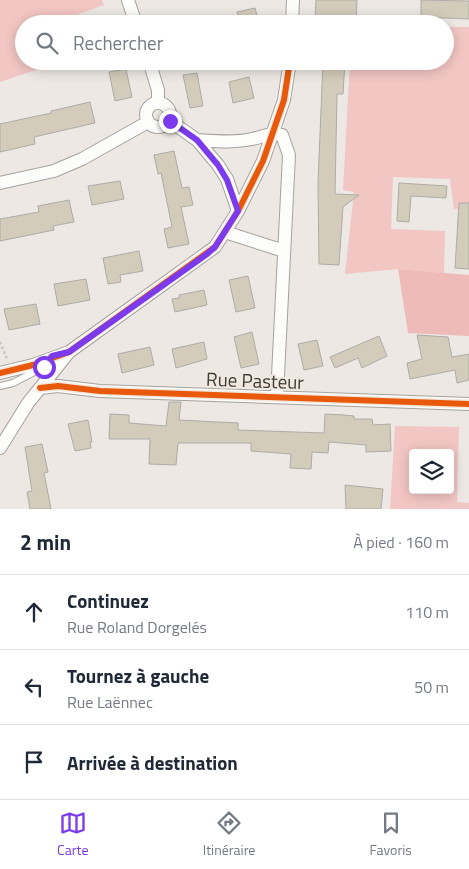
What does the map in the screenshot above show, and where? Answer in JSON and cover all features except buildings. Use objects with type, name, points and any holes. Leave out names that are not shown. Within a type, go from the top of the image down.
[{"type":"street","points":[[128,0],[133,15]]},
{"type":"street","points":[[292,15],[293,0]]},
{"type":"street","points":[[152,70],[158,90],[158,103]]},
{"type":"street","points":[[0,448],[5,437],[40,388],[69,352],[207,254],[225,232],[238,211],[274,133],[284,100],[289,70]]},
{"type":"street","points":[[148,122],[146,111],[151,105],[158,103],[169,109],[170,121]]},
{"type":"street","points":[[148,122],[159,128],[170,121]]},
{"type":"street","points":[[170,121],[197,140],[218,165],[227,180],[238,211]]},
{"type":"street","points":[[0,183],[54,171],[82,159],[148,122]]},
{"type":"street","points":[[197,140],[252,140],[274,133],[282,135],[289,154],[277,396]]},
{"type":"street","points":[[225,232],[284,252]]},
{"type":"street","points":[[0,373],[33,365],[52,356],[69,352]]},
{"type":"street","name":"Rue Pasteur","points":[[40,388],[58,386],[100,391],[469,404]]},
{"type":"lane","points":[[0,386],[13,383],[44,367],[52,356]]},
{"type":"shaded area","points":[[0,0],[102,0],[104,5],[76,15],[15,15],[15,70],[35,70],[0,82]]},
{"type":"shaded area","points":[[454,27],[469,27],[469,208],[454,209],[450,179],[393,177],[391,229],[445,231],[444,273],[398,269],[345,274],[354,192],[343,190],[350,70],[454,70]]},
{"type":"shaded area","points":[[398,269],[469,275],[469,336],[408,333]]},
{"type":"shaded area","points":[[395,426],[459,427],[457,502],[469,503],[469,509],[390,509]]},
{"type":"cycle path","points":[[0,373],[33,365],[69,352],[215,247],[238,211],[263,161],[284,100],[289,70]]},
{"type":"cycle path","points":[[40,388],[58,386],[100,391],[469,404]]},
{"type":"route","points":[[44,367],[52,356],[69,352],[207,254],[215,247],[238,211],[227,180],[218,165],[197,140],[170,121]]}]
